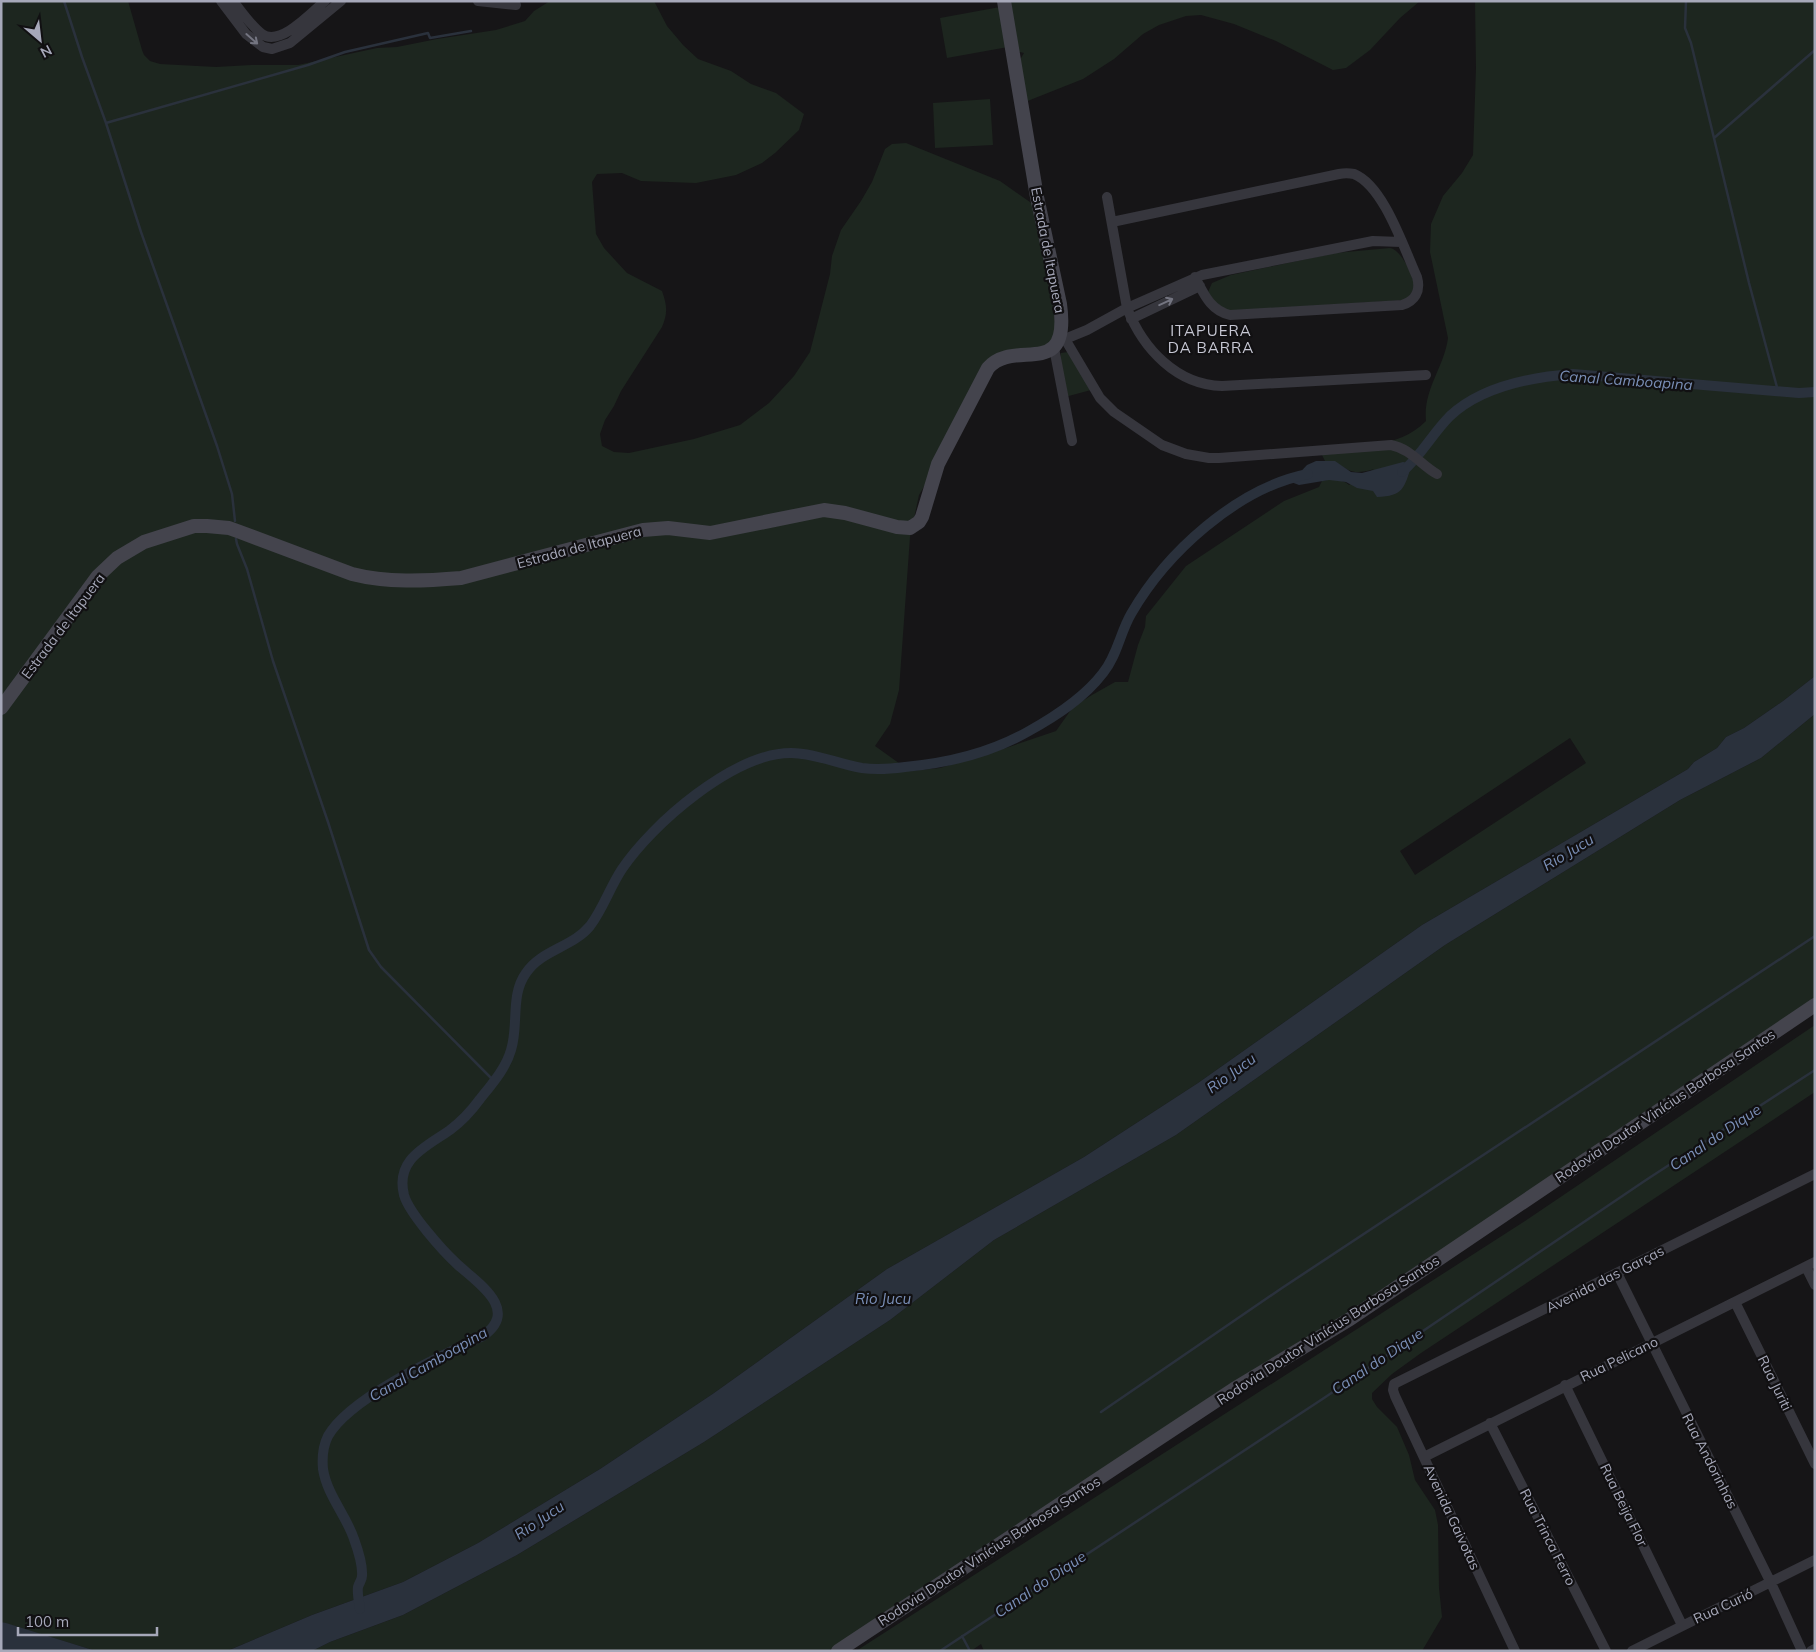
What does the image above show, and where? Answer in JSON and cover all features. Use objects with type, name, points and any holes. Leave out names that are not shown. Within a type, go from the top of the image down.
[{"type":"street","points":[[221,1],[246,34],[264,47],[272,49],[290,43],[341,1]]},
{"type":"street","points":[[233,1],[262,34],[274,37],[280,36],[294,27],[325,1]]},
{"type":"street","points":[[478,1],[516,5]]},
{"type":"street","name":"Estrada de Itapuera","points":[[1,708],[98,576],[116,558],[144,542],[194,526],[229,528],[352,574],[372,579],[439,580],[461,578],[643,530],[668,528],[710,533],[819,510],[845,513],[897,527],[910,528],[919,522],[938,464],[988,368],[999,360],[1044,352],[1059,342],[1062,317],[1060,304],[1037,197],[1004,1]]},
{"type":"street","points":[[1112,222],[1351,173],[1360,178],[1379,196],[1417,278],[1419,287],[1413,299],[1402,305],[1230,315],[1214,307],[1198,282]]},
{"type":"street","points":[[1107,197],[1131,319],[1144,340],[1166,365],[1183,377],[1206,385],[1222,386],[1426,375]]},
{"type":"street","points":[[1059,342],[1098,325],[1128,308],[1198,282],[1372,240],[1401,242]]},
{"type":"street","points":[[1131,319],[1198,282]]},
{"type":"street","points":[[1059,342],[1072,440]]},
{"type":"street","points":[[1059,342],[1106,405],[1150,438],[1174,450],[1199,456],[1219,458],[1392,445],[1402,448],[1438,474]]},
{"type":"street","name":"Rodovia Doutor Vinícius Barbosa Santos","points":[[838,1651],[1234,1389],[1350,1319],[1815,1006]]},
{"type":"street","name":"Avenida das Garças","points":[[1394,1384],[1815,1174]]},
{"type":"street","points":[[1810,1265],[1815,1285]]},
{"type":"street","name":"Rua Pelicano","points":[[1424,1457],[1565,1385],[1810,1265]]},
{"type":"street","name":"Rua Andorinhas","points":[[1617,1273],[1771,1583],[1802,1651]]},
{"type":"street","name":"Rua Juriti","points":[[1735,1302],[1815,1464]]},
{"type":"street","name":"Avenida Gaivotas","points":[[1394,1384],[1395,1396],[1515,1651]]},
{"type":"street","name":"Rua Beija Flor","points":[[1565,1385],[1682,1626]]},
{"type":"street","name":"Rua Trinca Ferro","points":[[1490,1423],[1606,1651]]},
{"type":"street","name":"Rua Curió","points":[[1632,1651],[1815,1560]]},
{"type":"street","points":[[1811,1651],[1815,1649]]},
{"type":"shaded area","points":[[1,1],[128,1],[142,50],[150,61],[160,64],[216,67],[298,65],[377,48],[397,47],[496,30],[525,21],[534,11],[550,1],[654,1],[667,26],[698,59],[731,71],[751,84],[776,93],[804,114],[799,130],[775,153],[762,163],[736,175],[696,183],[641,181],[622,173],[597,174],[592,182],[596,234],[604,248],[627,273],[662,291],[666,309],[662,327],[621,391],[605,420],[600,434],[602,446],[614,452],[629,453],[694,439],[740,425],[769,403],[794,376],[810,352],[830,274],[832,256],[841,230],[872,182],[885,149],[892,144],[906,143],[1000,181],[1037,207],[1050,276],[1056,330],[1050,346],[1001,357],[919,495],[910,537],[899,690],[890,724],[875,746],[910,771],[940,768],[1056,731],[1073,707],[1115,682],[1128,682],[1145,627],[1146,616],[1186,566],[1284,501],[1319,487],[1322,481],[1337,480],[1349,485],[1374,469],[1356,472],[1338,464],[1325,461],[1318,447],[1361,446],[1389,441],[1403,437],[1426,421],[1428,399],[1446,349],[1448,338],[1430,252],[1431,224],[1443,196],[1462,173],[1473,155],[1476,68],[1475,1],[1815,1],[1815,676],[1744,728],[1726,737],[1717,748],[1694,762],[1688,769],[1422,925],[1198,1083],[1084,1157],[887,1269],[714,1393],[600,1469],[478,1543],[403,1582],[312,1615],[227,1651],[96,1651],[1,1622]],"holes":[[[1570,738],[1586,763],[1415,875],[1400,851]]]},
{"type":"shaded area","points":[[1006,1],[1420,1],[1400,18],[1370,50],[1346,68],[1333,70],[1276,41],[1234,24],[1201,15],[1186,16],[1159,25],[1143,34],[1114,59],[1083,79],[1025,102],[1018,63],[1024,53],[1016,51]]},
{"type":"shaded area","points":[[1000,7],[1008,47],[947,58],[940,18]]},
{"type":"shaded area","points":[[990,99],[993,145],[935,148],[933,103]]},
{"type":"shaded area","points":[[1390,248],[1402,258],[1410,271],[1414,283],[1415,288],[1406,300],[1229,311],[1220,309],[1208,292],[1212,283],[1231,275],[1335,253]]},
{"type":"shaded area","points":[[1068,352],[1091,390],[1065,397],[1060,359],[1061,353]]},
{"type":"shaded area","points":[[1815,714],[1815,1006],[1516,1208],[828,1651],[312,1651],[330,1642],[403,1615],[517,1555],[704,1442],[890,1320],[994,1240],[1176,1135],[1445,945],[1680,800],[1761,758]]},
{"type":"shaded area","points":[[1815,1025],[1815,1092],[1421,1353],[1392,1374],[1372,1393],[1372,1399],[1377,1407],[1397,1427],[1409,1455],[1415,1480],[1435,1510],[1438,1525],[1439,1588],[1442,1617],[1422,1651],[984,1651],[981,1644],[971,1651],[856,1651],[1525,1221]]},
{"type":"water","points":[[1316,461],[1335,461],[1351,472],[1362,473],[1403,462],[1412,464],[1402,489],[1393,495],[1377,497],[1373,491],[1357,488],[1346,482],[1329,480],[1299,485],[1291,482],[1307,465]]},
{"type":"water","name":"Rio Jucu","points":[[1815,676],[1815,714],[1761,758],[1680,800],[1445,945],[1176,1135],[994,1240],[890,1320],[704,1442],[517,1555],[403,1615],[330,1642],[312,1651],[227,1651],[312,1615],[403,1582],[478,1543],[600,1469],[714,1393],[887,1269],[1084,1157],[1198,1083],[1422,925],[1688,769],[1694,762],[1717,748],[1726,737],[1744,728]]},
{"type":"water","points":[[1,1622],[6,1623],[96,1651],[1,1651]]},
{"type":"waterway","points":[[64,1],[141,232],[217,446],[232,494],[235,521]]},
{"type":"waterway","points":[[1686,1],[1685,28],[1691,43],[1749,283],[1778,391]]},
{"type":"waterway","points":[[106,123],[308,65],[345,52],[428,33],[430,38],[471,31]]},
{"type":"waterway","points":[[1714,138],[1815,50]]},
{"type":"waterway","name":"Canal Camboapina","points":[[1402,472],[1450,416],[1463,406],[1492,390],[1524,381],[1573,374],[1799,393],[1815,392]]},
{"type":"waterway","name":"Canal Camboapina","points":[[360,1609],[358,1586],[362,1577],[361,1562],[351,1530],[328,1488],[323,1469],[325,1444],[328,1436],[339,1421],[376,1392],[399,1378],[483,1336],[494,1326],[498,1316],[496,1306],[491,1297],[484,1288],[451,1258],[427,1231],[407,1203],[402,1183],[408,1163],[415,1155],[463,1119],[494,1082],[502,1069],[511,1050],[518,991],[521,982],[532,965],[575,939],[590,926],[622,869],[653,832],[696,794],[720,778],[745,765],[769,756],[791,753],[800,753],[873,769],[938,763],[985,751],[1015,739],[1049,719],[1069,706],[1103,673],[1112,659],[1131,614],[1146,591],[1163,568],[1206,526],[1230,508],[1255,493],[1281,482],[1308,474]]},
{"type":"waterway","points":[[236,539],[247,569],[273,661],[369,950],[381,967],[494,1081]]},
{"type":"waterway","points":[[1101,1412],[1282,1288],[1815,936]]},
{"type":"waterway","name":"Canal do Dique","points":[[940,1651],[1324,1398],[1646,1180],[1815,1070]]},
{"type":"waterway","points":[[962,1636],[970,1651]]},
{"type":"district","name":"ITAPUERA DA BARRA","points":[[1211,338]]}]
